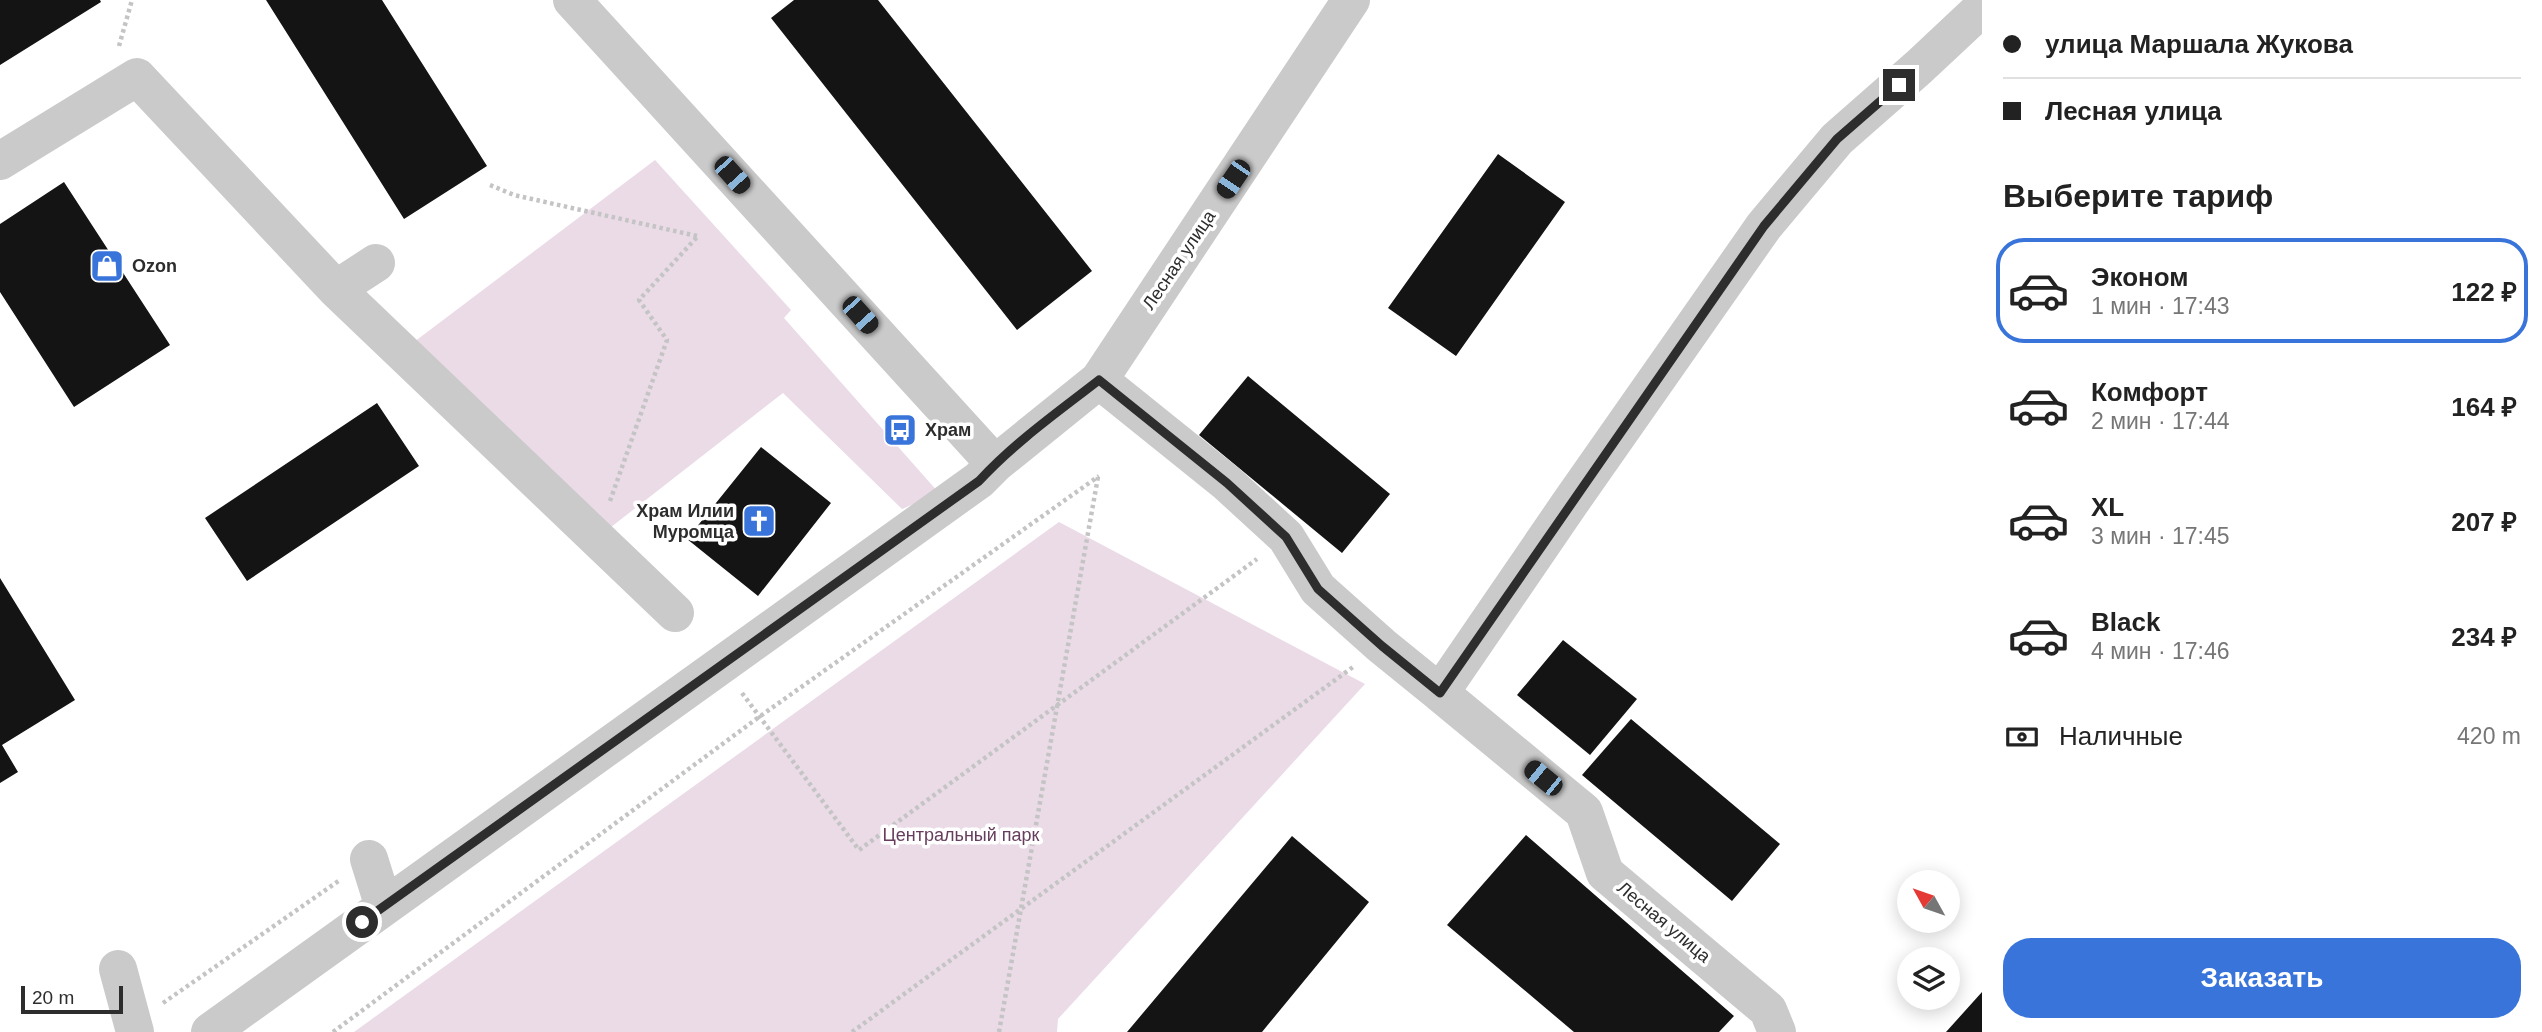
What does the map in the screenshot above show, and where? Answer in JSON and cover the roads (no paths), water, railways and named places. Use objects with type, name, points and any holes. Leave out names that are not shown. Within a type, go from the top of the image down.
[{"type":"street","points":[[572,0],[995,464]]},
{"type":"street","name":"Лесная улица","points":[[210,1032],[979,481],[995,464],[1099,380],[1351,0]]},
{"type":"street","points":[[1440,693],[1764,226],[1837,139],[1982,8]]},
{"type":"street","points":[[0,161],[137,76],[336,289],[675,613]]},
{"type":"street","points":[[336,289],[376,263]]},
{"type":"street","name":"Лесная улица","points":[[1099,380],[1227,483],[1286,537],[1318,589],[1382,646],[1584,812],[1605,873],[1768,1010],[1777,1032]]},
{"type":"street","points":[[355,869],[384,907]]},
{"type":"street","points":[[118,969],[134,1028]]},
{"type":"place","name":"Ozon","points":[[107,266]]},
{"type":"place","name":"Храм","points":[[900,430]]},
{"type":"place","name":"Храм Илии Муромца","points":[[759,521]]},
{"type":"park label","name":"Центральный парк","points":[[961,835]]}]
